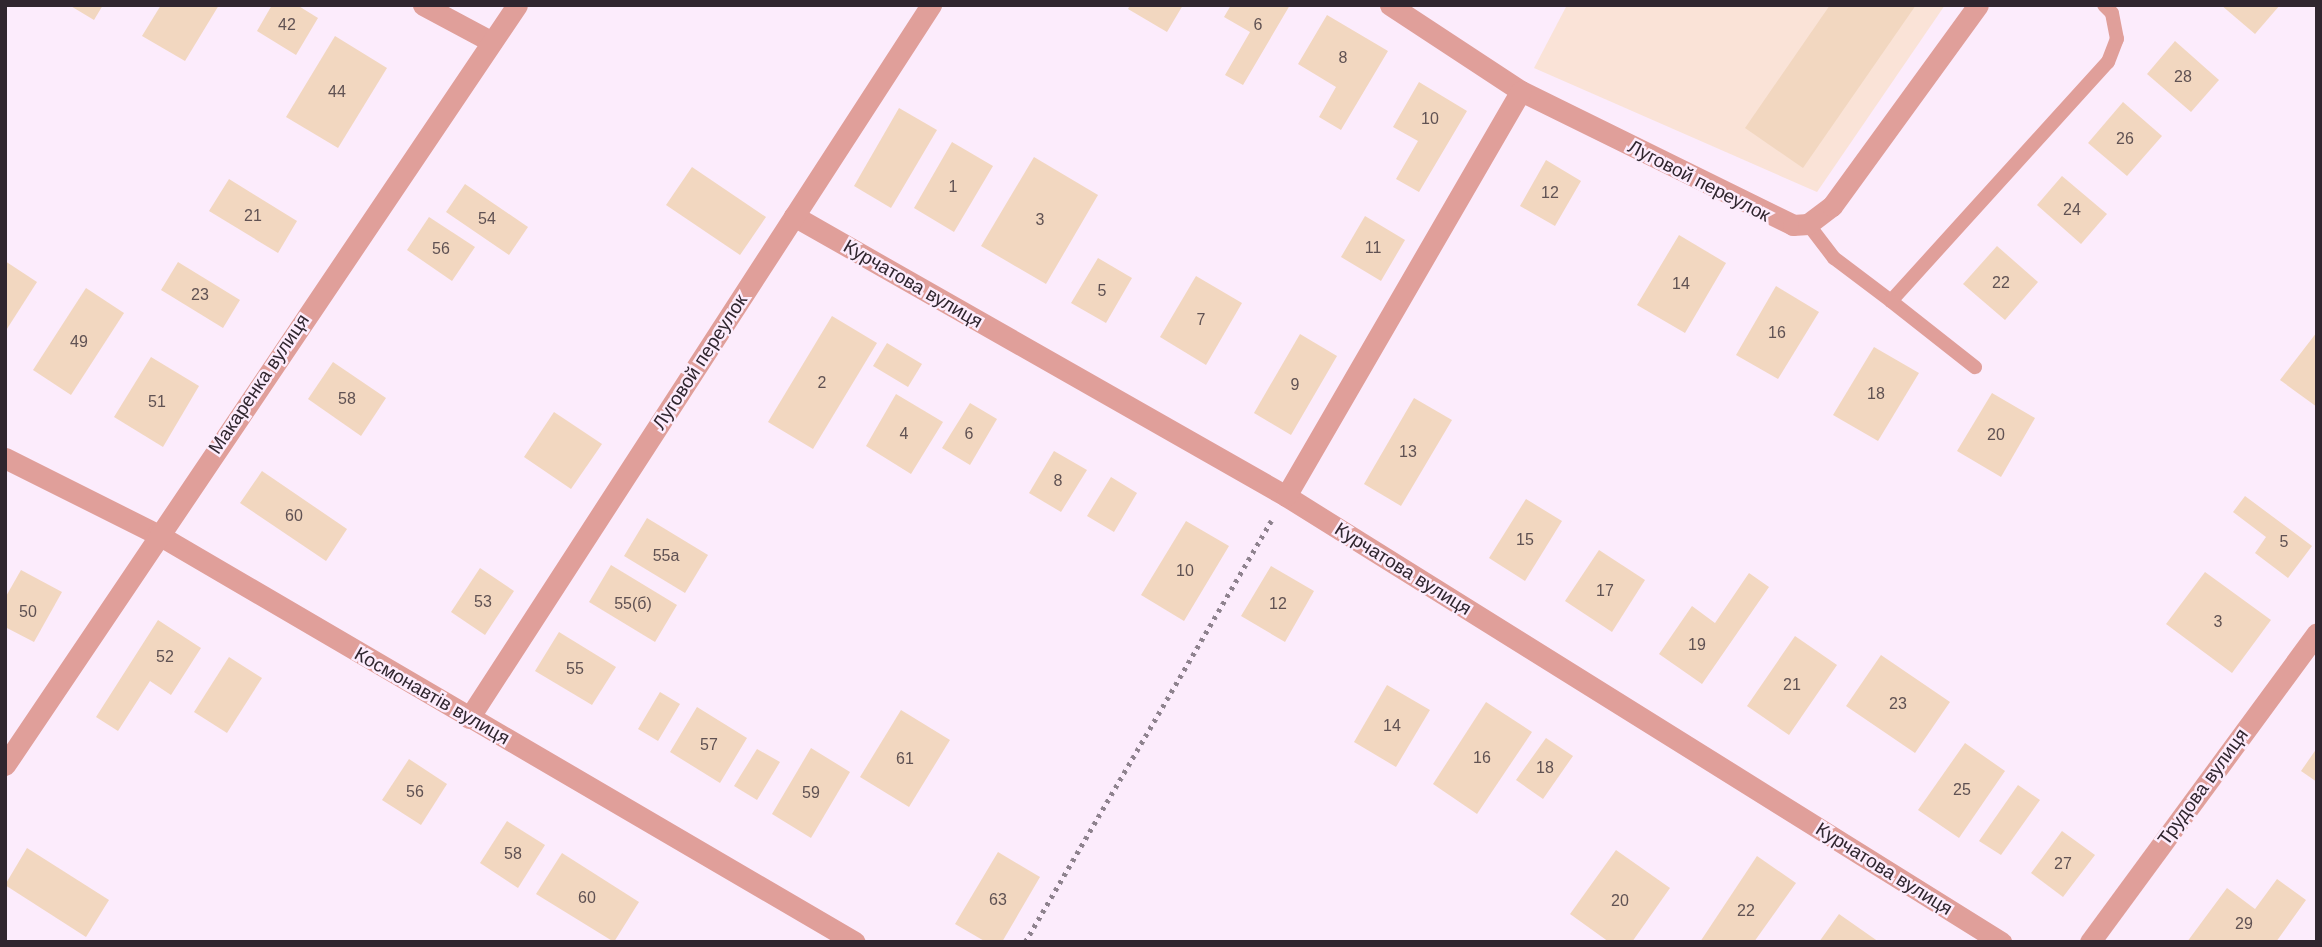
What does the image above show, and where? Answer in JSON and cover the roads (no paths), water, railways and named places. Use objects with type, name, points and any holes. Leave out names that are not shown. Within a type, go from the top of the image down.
[{"type":"street","points":[[423,5],[492,42]]},
{"type":"street","name":"Макаренка вулиця","points":[[5,765],[157,534],[517,5]]},
{"type":"street","name":"Луговой переулок","points":[[469,718],[931,5]]},
{"type":"street","name":"Луговой переулок","points":[[1390,5],[1521,91],[1780,222],[1808,224]]},
{"type":"street","points":[[1808,224],[1832,206],[1978,5]]},
{"type":"street","points":[[1286,496],[1521,91]]},
{"type":"street","name":"Курчатова вулиця","points":[[794,216],[1286,496],[2001,942]]},
{"type":"street","name":"Космонавтів вулиця","points":[[5,458],[157,534],[855,942]]},
{"type":"street","name":"Трудова вулиця","points":[[2090,942],[2317,633]]},
{"type":"lane","points":[[1891,301],[2108,62],[2117,39],[2112,13],[2104,5]]},
{"type":"lane","points":[[1808,224],[1834,258],[1975,367]]}]
